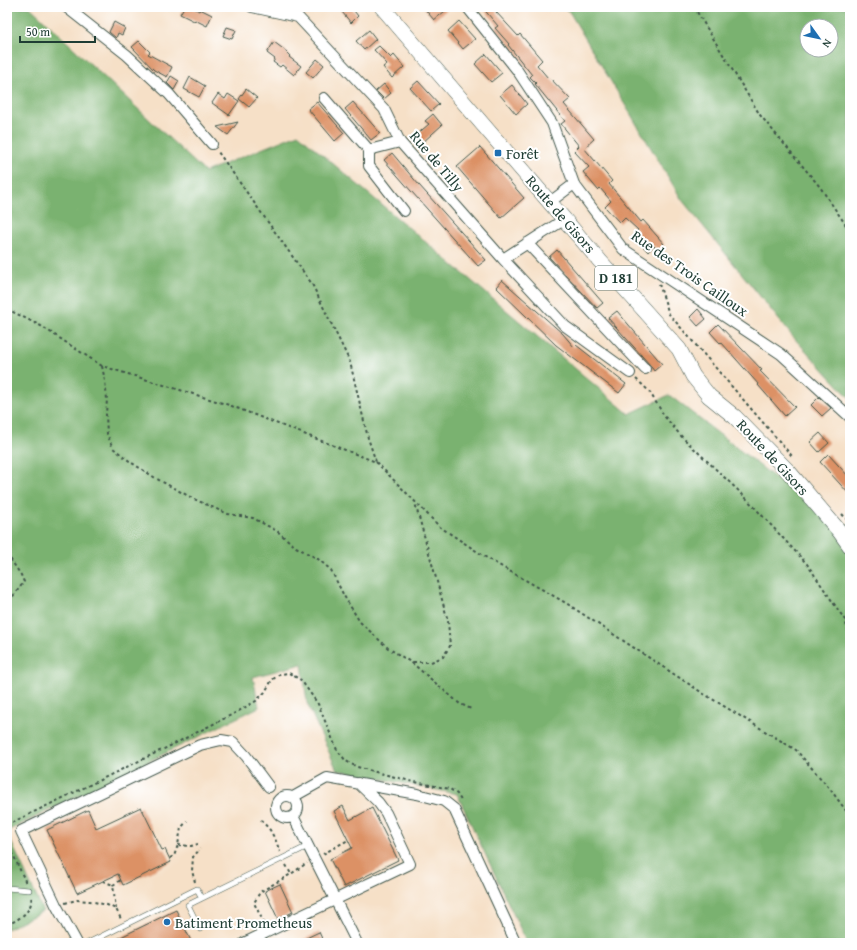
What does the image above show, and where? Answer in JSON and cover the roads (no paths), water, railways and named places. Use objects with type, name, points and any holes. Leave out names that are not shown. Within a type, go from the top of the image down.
[{"type":"main road","name":"Route de Gisors","points":[[382,7],[600,261],[679,349],[693,376],[709,396],[735,417],[789,472],[850,546]]},
{"type":"street","points":[[66,7],[127,55],[169,94],[212,144]]},
{"type":"street","points":[[252,7],[298,17]]},
{"type":"street","name":"Rue de Tilly","points":[[292,7],[298,17],[384,109],[400,142],[503,259],[565,326],[630,372]]},
{"type":"street","name":"Rue des Trois Cailloux","points":[[467,7],[517,70],[552,123],[574,184],[623,249],[781,354],[850,417]]},
{"type":"street","points":[[324,98],[369,150],[369,166],[404,211]]},
{"type":"street","points":[[369,150],[400,142]]},
{"type":"street","points":[[550,202],[574,184]]},
{"type":"street","points":[[503,259],[565,219]]},
{"type":"street","points":[[527,243],[644,369]]},
{"type":"street","points":[[77,943],[56,905],[21,831],[200,745],[221,740],[233,742],[246,756],[279,800]]},
{"type":"street","points":[[293,797],[327,778],[417,794],[444,801],[454,809],[516,943]]},
{"type":"street","points":[[244,943],[410,864],[386,813],[378,802],[358,783]]},
{"type":"street","points":[[287,795],[293,797],[297,801],[299,808],[296,814],[287,818],[279,815],[276,810],[279,800],[287,795]]},
{"type":"street","points":[[293,816],[358,943]]},
{"type":"lane","points":[[200,929],[188,905],[308,846]]},
{"type":"lane","points":[[7,888],[29,890]]},
{"type":"lane","points":[[88,943],[197,889],[202,898]]},
{"type":"place","name":"Forêt","points":[[498,153]]},
{"type":"place","name":"Batiment Prometheus","points":[[167,922]]}]
